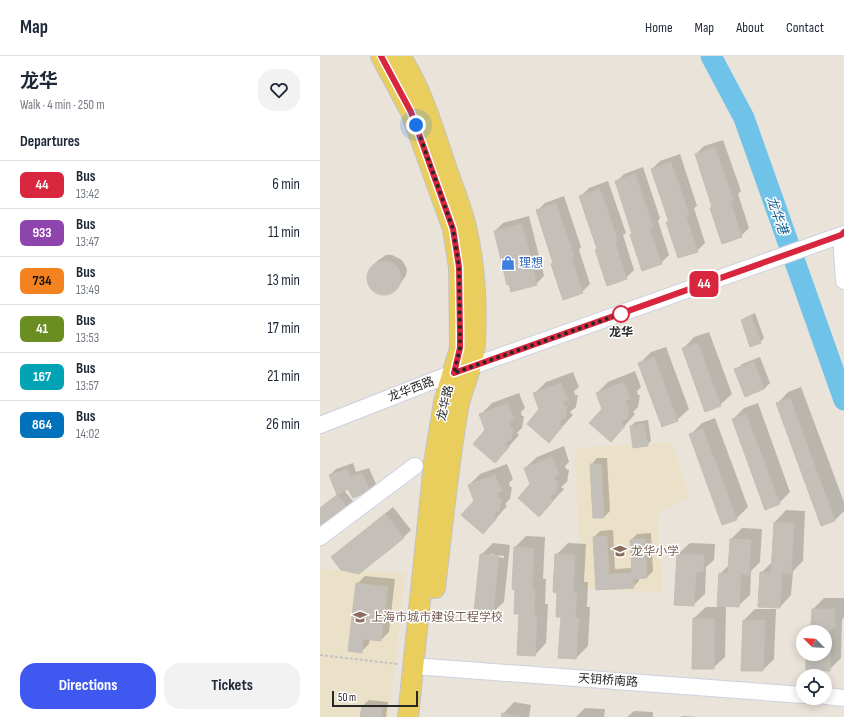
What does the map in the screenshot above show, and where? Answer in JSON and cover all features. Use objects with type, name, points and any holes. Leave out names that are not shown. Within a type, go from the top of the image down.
[{"type":"main road","name":"龙华路","points":[[381,56],[411,112],[453,229],[459,267],[460,348],[464,383],[449,466],[420,666],[408,717]]},
{"type":"main road","name":"龙华路","points":[[400,56],[412,74],[430,115],[466,226],[473,265],[475,344],[462,370]]},
{"type":"main road","name":"龙华路","points":[[420,666],[421,717]]},
{"type":"street","name":"龙华西路","points":[[320,425],[462,370],[770,262],[843,234]]},
{"type":"street","points":[[843,234],[844,281]]},
{"type":"street","points":[[320,537],[415,466]]},
{"type":"street","name":"天钥桥南路","points":[[420,666],[796,694]]},
{"type":"street","points":[[832,697],[844,698]]},
{"type":"path","points":[[320,655],[420,666]]},
{"type":"shaded area","name":"龙华小学","points":[[672,442],[690,497],[657,514],[663,593],[581,588],[575,448]]},
{"type":"shaded area","name":"上海市城市建设工程学校","points":[[320,569],[405,573],[389,717],[320,717]]},
{"type":"building","points":[[715,147],[733,200],[730,201],[742,237],[722,244],[695,154]]},
{"type":"building","points":[[671,162],[689,214],[686,216],[698,252],[678,258],[666,222],[669,222],[651,169]]},
{"type":"building","points":[[635,174],[653,227],[649,228],[662,264],[642,271],[615,181]]},
{"type":"building","points":[[600,189],[618,241],[615,243],[627,279],[607,286],[595,250],[597,249],[579,196]]},
{"type":"building","points":[[556,203],[574,256],[571,257],[583,293],[563,300],[536,210]]},
{"type":"building","points":[[522,224],[537,285],[511,292],[509,284],[507,285],[494,231]]},
{"type":"building","points":[[381,261],[387,261],[391,262],[398,268],[401,278],[400,285],[394,292],[387,295],[381,295],[377,294],[370,288],[367,281],[367,275],[368,271],[374,264]]},
{"type":"building","points":[[751,316],[761,343],[750,347],[741,320]]},
{"type":"building","points":[[698,343],[721,406],[705,412],[682,348]]},
{"type":"building","points":[[654,357],[678,421],[662,427],[638,363]]},
{"type":"building","points":[[754,362],[764,389],[745,397],[734,369]]},
{"type":"building","points":[[624,382],[630,399],[625,401],[627,406],[629,406],[627,419],[621,423],[625,426],[611,442],[589,423],[602,409],[596,393]]},
{"type":"building","points":[[561,383],[568,400],[563,401],[564,406],[567,406],[565,419],[562,419],[559,424],[562,427],[549,443],[527,424],[539,409],[533,393]]},
{"type":"building","points":[[790,398],[835,521],[821,526],[776,403]]},
{"type":"building","points":[[508,403],[514,420],[509,422],[510,427],[513,427],[511,440],[508,440],[505,444],[509,447],[495,463],[473,444],[485,430],[479,414]]},
{"type":"building","points":[[746,414],[780,504],[765,510],[732,419]]},
{"type":"building","points":[[644,424],[648,446],[633,448],[630,426]]},
{"type":"building","points":[[703,429],[737,520],[722,525],[689,434]]},
{"type":"building","points":[[552,457],[559,474],[554,476],[555,481],[558,481],[555,494],[553,494],[550,498],[553,501],[539,517],[518,498],[530,484],[524,468]]},
{"type":"building","points":[[590,464],[601,464],[604,518],[593,518]]},
{"type":"building","points":[[347,469],[350,477],[362,473],[370,491],[353,498],[348,489],[337,495],[329,475]]},
{"type":"building","points":[[495,475],[502,491],[497,493],[498,498],[501,498],[499,512],[497,511],[493,516],[497,518],[483,534],[461,515],[474,501],[468,485]]},
{"type":"building","points":[[337,495],[350,511],[320,533],[320,508]]},
{"type":"building","points":[[385,514],[404,538],[359,574],[341,570],[331,557]]},
{"type":"building","points":[[774,522],[794,523],[791,574],[782,573],[780,608],[758,607],[760,572],[771,573]]},
{"type":"building","points":[[607,536],[609,574],[632,573],[630,540],[645,539],[647,578],[633,579],[634,588],[596,590],[593,537]]},
{"type":"building","points":[[730,539],[751,540],[749,575],[741,574],[739,607],[717,606],[719,573],[728,573]]},
{"type":"building","points":[[514,547],[534,548],[532,590],[535,591],[534,615],[537,615],[535,656],[517,655],[519,614],[514,614],[515,590],[512,589]]},
{"type":"building","points":[[480,554],[499,556],[493,614],[474,612]]},
{"type":"building","points":[[555,554],[575,555],[573,593],[577,593],[575,618],[579,618],[576,659],[558,658],[561,617],[556,617],[557,593],[553,592]]},
{"type":"building","points":[[677,554],[704,555],[703,572],[696,572],[694,606],[674,605]]},
{"type":"building","points":[[356,583],[388,587],[381,641],[363,639],[362,653],[348,651]]},
{"type":"building","points":[[812,609],[835,609],[835,628],[832,628],[832,625],[811,625]]},
{"type":"building","points":[[693,618],[715,619],[714,669],[692,669]]},
{"type":"building","points":[[743,620],[765,620],[763,671],[741,671]]},
{"type":"building","points":[[806,661],[830,661],[830,669],[806,669]]},
{"type":"building","points":[[362,706],[382,708],[381,717],[360,717]]},
{"type":"building","points":[[502,713],[520,716],[520,717],[501,717]]},
{"type":"waterway","name":"龙华港","points":[[711,56],[744,118],[844,400]]},
{"type":"bus line","name":"44","points":[[381,56],[411,112],[453,229],[459,267],[460,305],[460,348],[454,373],[770,262],[841,235],[844,232]]},
{"type":"place","name":"理想","points":[[508,263]]},
{"type":"place","name":"龙华","points":[[621,314]]},
{"type":"place","name":"龙华小学","points":[[620,551]]},
{"type":"place","name":"上海市城市建设工程学校","points":[[360,617]]},
{"type":"route","points":[[416,125],[453,229],[459,267],[460,348],[454,373],[623,313],[621,314]]}]
